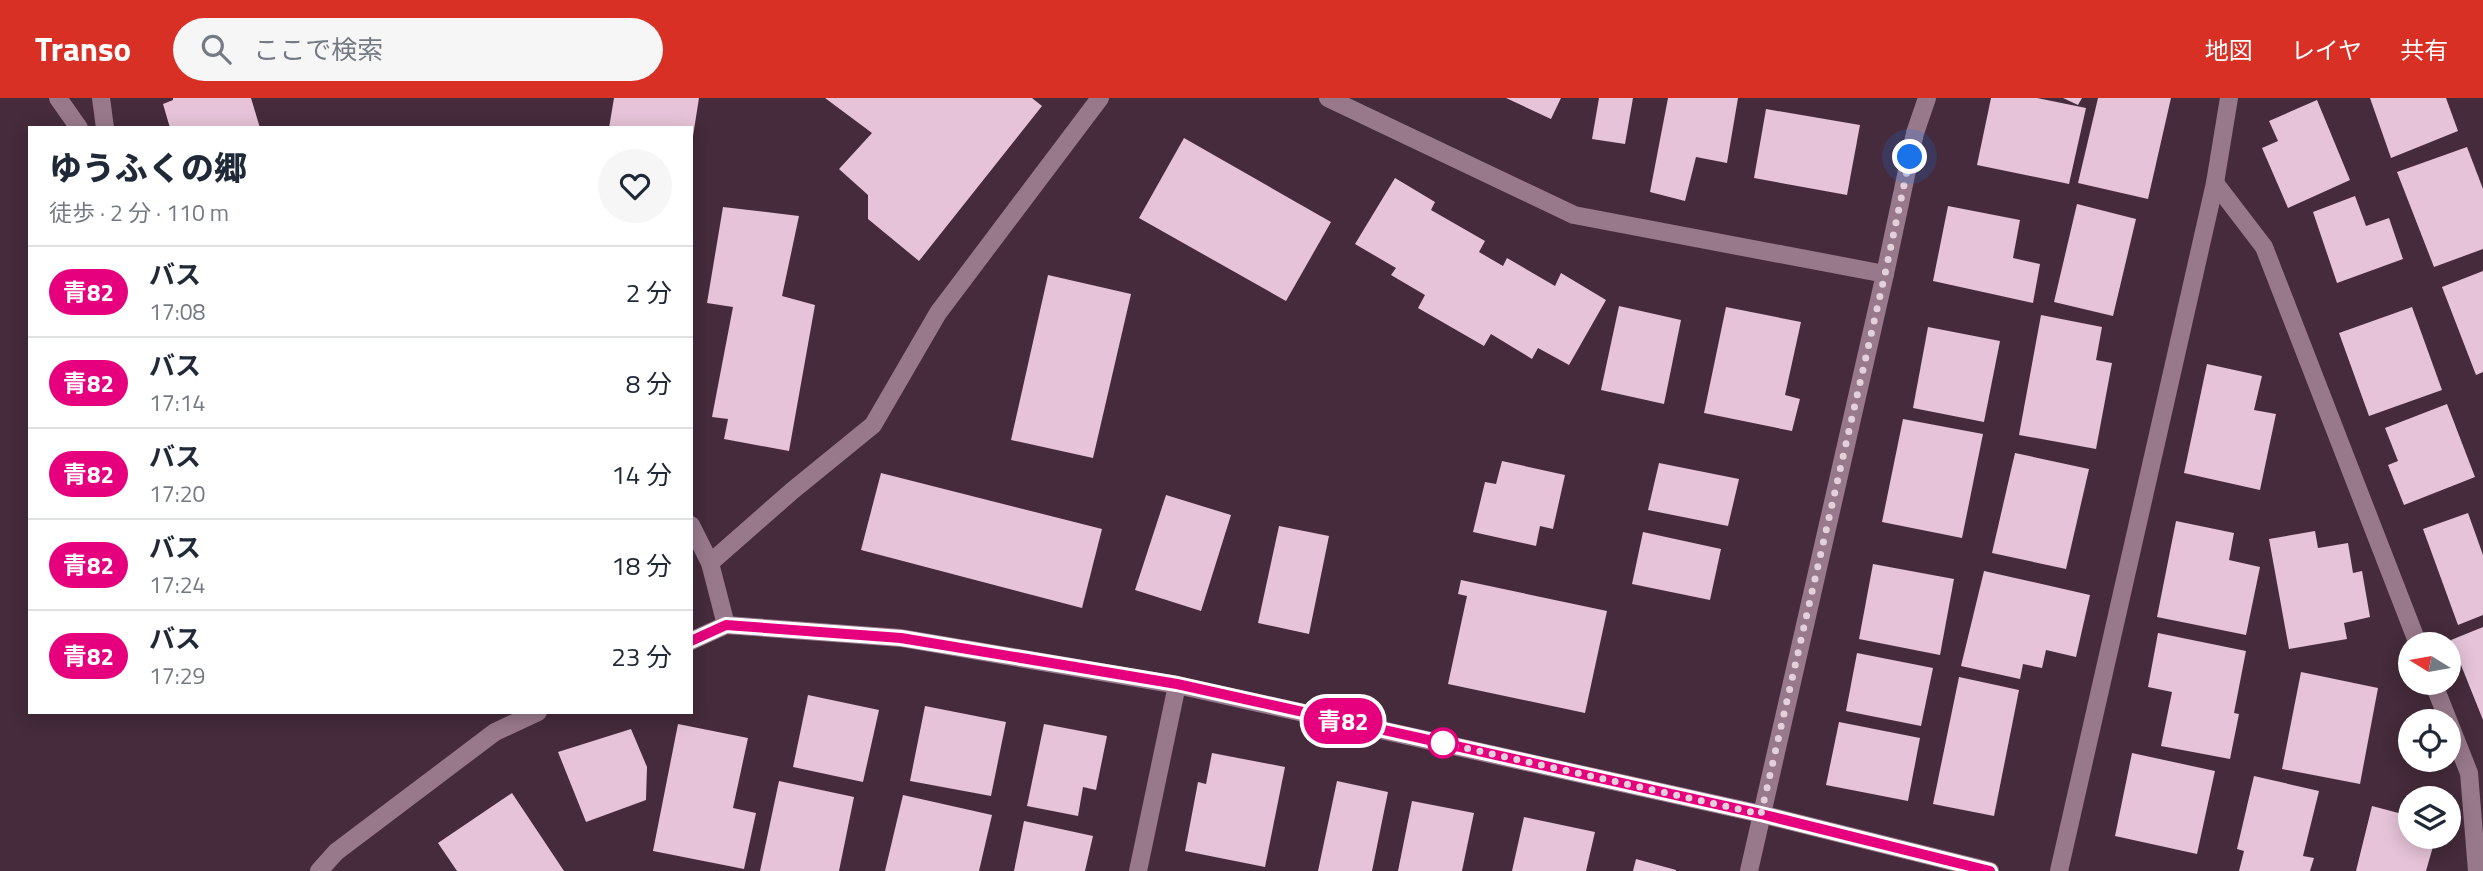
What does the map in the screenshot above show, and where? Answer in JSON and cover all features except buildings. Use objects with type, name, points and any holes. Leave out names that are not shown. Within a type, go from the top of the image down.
[{"type":"street","points":[[58,98],[78,126]]},
{"type":"street","points":[[101,98],[104,126]]},
{"type":"street","points":[[709,563],[873,425],[938,313],[1100,98]]},
{"type":"street","points":[[1328,98],[1574,215],[1885,274]]},
{"type":"street","points":[[1749,871],[1885,274],[1914,133],[1927,98]]},
{"type":"street","points":[[2059,871],[2215,183],[2229,98]]},
{"type":"street","points":[[2215,183],[2264,247],[2413,632]]},
{"type":"street","points":[[693,528],[709,563],[726,625]]},
{"type":"street","points":[[693,640],[726,625],[901,638],[1177,684],[1761,814],[1990,871]]},
{"type":"street","points":[[1138,871],[1177,684]]},
{"type":"street","points":[[2439,695],[2476,770],[2477,871]]},
{"type":"street","points":[[319,871],[336,852],[495,732],[534,714]]},
{"type":"bus line","name":"青82","points":[[693,640],[726,625],[901,638],[1177,684],[1761,814],[1990,871]]},
{"type":"route","points":[[1443,743],[1761,814],[1910,157]]}]
